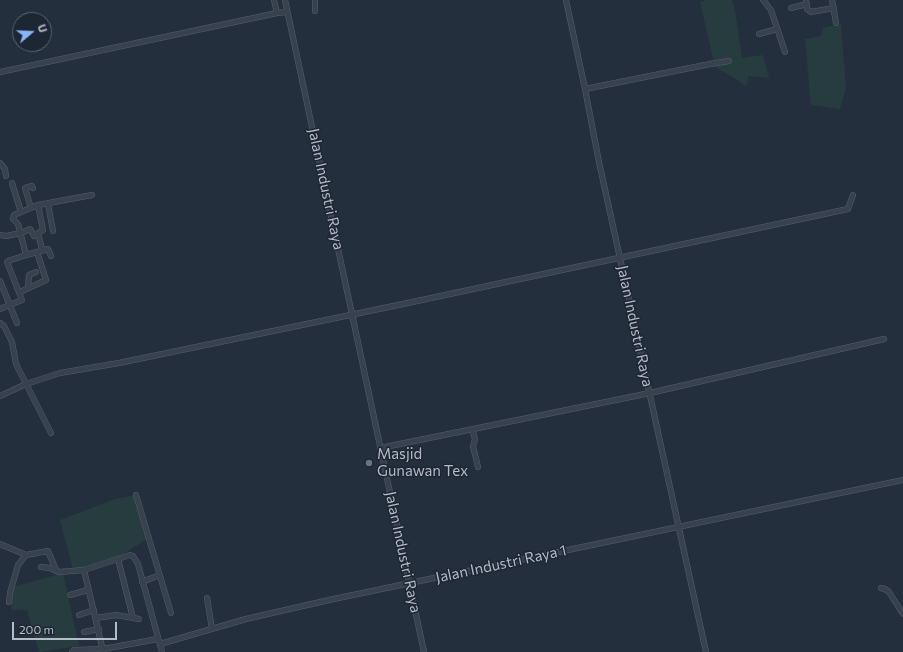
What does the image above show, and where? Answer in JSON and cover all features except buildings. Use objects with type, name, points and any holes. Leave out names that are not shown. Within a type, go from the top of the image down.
[{"type":"street","points":[[274,0],[277,13]]},
{"type":"street","name":"Jalan Industri Raya","points":[[285,0],[424,652]]},
{"type":"street","points":[[315,0],[315,11]]},
{"type":"street","name":"Jalan Industri Raya","points":[[566,0],[599,162],[706,652]]},
{"type":"street","points":[[763,0],[771,10],[785,52]]},
{"type":"street","points":[[832,0],[836,23]]},
{"type":"street","points":[[791,8],[806,2],[807,9],[811,12],[834,8]]},
{"type":"street","points":[[0,72],[287,12]]},
{"type":"street","points":[[759,34],[777,29]]},
{"type":"street","points":[[585,89],[729,61]]},
{"type":"street","points":[[0,163],[5,169],[6,176]]},
{"type":"street","points":[[12,183],[21,212]]},
{"type":"street","points":[[31,208],[24,186],[32,186],[33,188]]},
{"type":"street","points":[[26,255],[18,223],[13,217],[38,205],[92,195]]},
{"type":"street","points":[[0,396],[44,377],[60,373],[120,363],[352,315],[848,209],[853,195]]},
{"type":"street","points":[[48,204],[53,231]]},
{"type":"street","points":[[0,235],[6,236],[30,229],[34,236],[38,234],[44,229],[38,205]]},
{"type":"street","points":[[20,292],[46,280],[39,252],[41,245],[38,234]]},
{"type":"street","points":[[0,309],[22,300],[7,261],[48,249],[51,256]]},
{"type":"street","points":[[28,288],[29,275],[36,272]]},
{"type":"street","points":[[0,281],[1,287],[17,323]]},
{"type":"street","points":[[0,323],[4,326],[9,336],[14,350],[16,364],[51,433]]},
{"type":"street","points":[[380,448],[650,393],[884,339]]},
{"type":"street","points":[[472,429],[475,439],[473,446],[478,467]]},
{"type":"street","name":"Jalan Industri Raya 1","points":[[72,652],[74,650],[103,650],[159,642],[314,604],[903,480]]},
{"type":"street","points":[[136,495],[171,613]]},
{"type":"street","points":[[0,544],[26,555],[48,551],[57,572]]},
{"type":"street","points":[[9,602],[18,565],[26,555]]},
{"type":"street","points":[[41,567],[50,568],[57,572],[84,570],[130,555],[133,556],[138,564],[162,652]]},
{"type":"street","points":[[118,559],[133,618]]},
{"type":"street","points":[[84,570],[103,650]]},
{"type":"street","points":[[142,582],[160,575]]},
{"type":"street","points":[[881,588],[889,592],[903,614]]},
{"type":"street","points":[[70,595],[88,590]]},
{"type":"street","points":[[207,598],[212,629]]},
{"type":"street","points":[[79,615],[94,610]]},
{"type":"street","points":[[96,618],[116,615],[139,619]]},
{"type":"street","points":[[84,632],[99,629]]},
{"type":"green space","points":[[707,0],[732,0],[735,10],[742,58],[763,55],[769,78],[749,76],[746,86],[715,67],[700,2]]},
{"type":"green space","points":[[841,24],[846,88],[840,109],[811,105],[805,39],[821,36],[823,28]]},
{"type":"green space","points":[[136,495],[149,538],[108,563],[73,570],[60,520],[115,499]]},
{"type":"green space","points":[[63,573],[79,646],[39,652],[27,610],[11,610],[13,587]]},
{"type":"place","name":"Masjid Gunawan Tex","points":[[369,463]]}]
